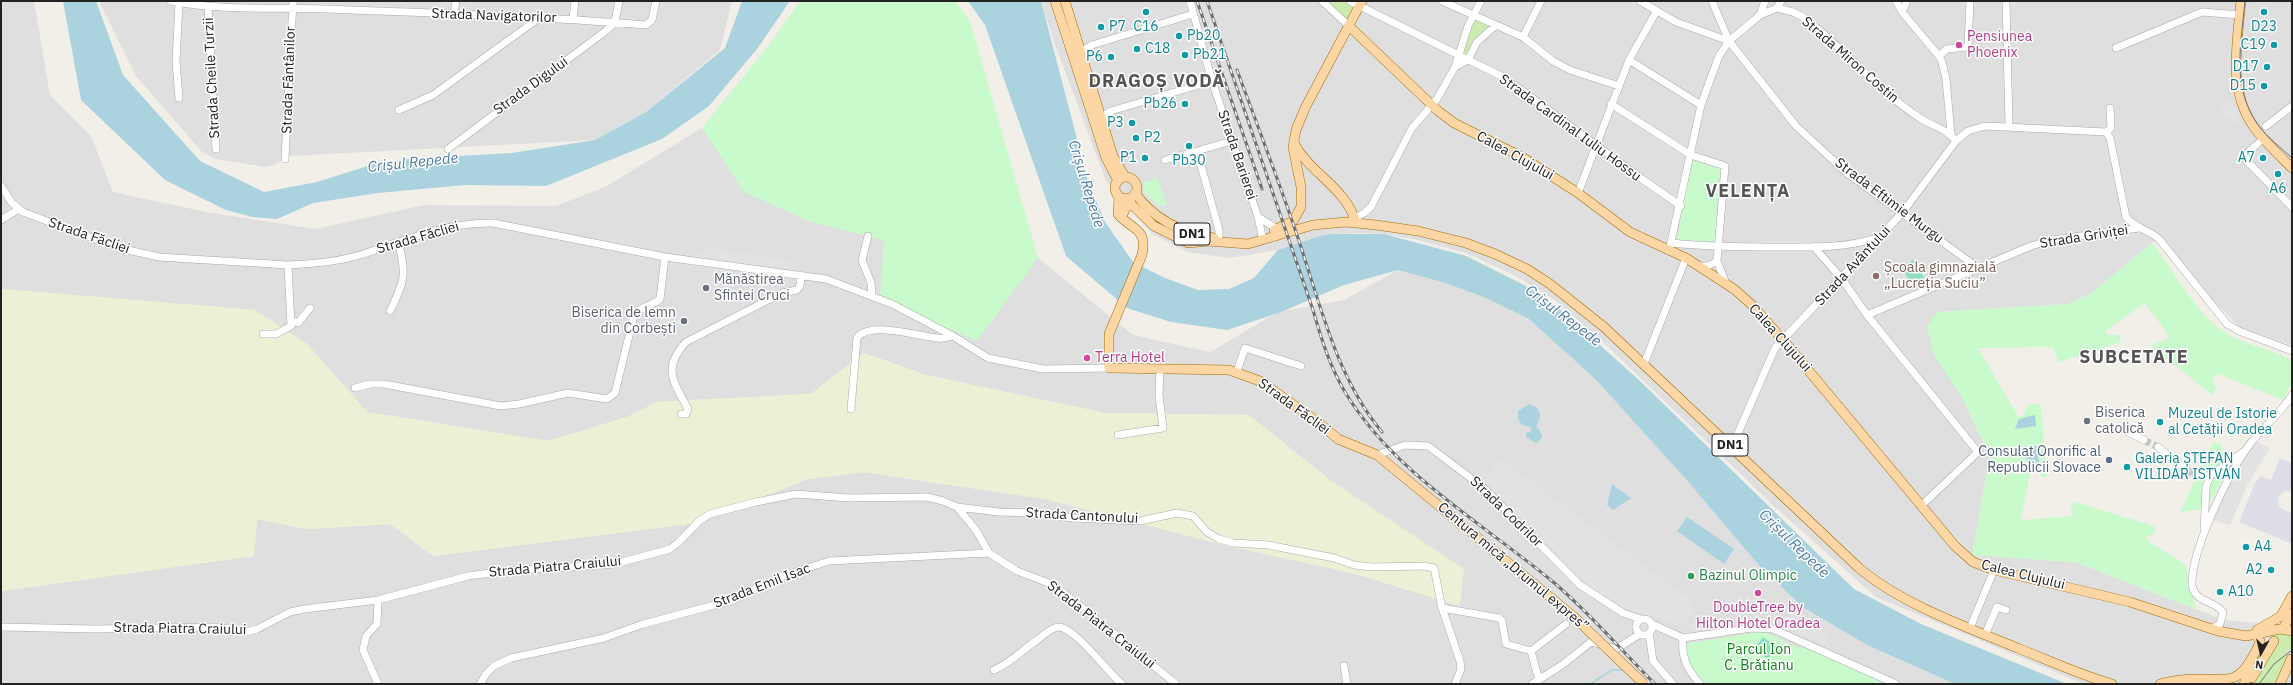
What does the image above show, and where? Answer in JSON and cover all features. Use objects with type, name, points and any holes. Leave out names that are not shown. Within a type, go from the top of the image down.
[{"type":"main road","name":"DN1","points":[[1055,1],[1106,158],[1121,179]]},
{"type":"main road","name":"DN1","points":[[1065,1],[1121,179],[1116,190],[1128,198],[1143,204],[1156,216],[1178,229],[1193,234],[1219,239],[1234,240],[1262,236],[1293,221],[1302,207],[1302,194],[1294,155],[1296,130],[1305,108],[1350,27]]},
{"type":"main road","points":[[2241,1],[2236,63],[2237,86],[2245,111],[2263,139],[2292,168]]},
{"type":"main road","points":[[1350,27],[1361,3]]},
{"type":"main road","name":"Calea Clujului","points":[[1350,27],[1432,105],[1454,123],[1522,157],[1578,193],[1630,232],[1671,247],[1698,266],[1725,281],[1752,305],[1783,340],[1964,555],[1973,562],[1994,570],[2130,602],[2209,629],[2227,633],[2256,635],[2289,628]]},
{"type":"main road","points":[[1294,142],[1300,154],[1340,193],[1355,221]]},
{"type":"main road","name":"DN1","points":[[1121,179],[1132,178],[1136,184],[1128,198]]},
{"type":"main road","name":"DN1","points":[[1128,198],[1154,226],[1188,243],[1208,242],[1248,244],[1260,242],[1290,230],[1313,225],[1355,221],[1418,231],[1450,238],[1495,254],[1521,266],[1550,284],[1604,327],[1865,572],[1896,593],[1970,628],[2090,677],[2112,684]]},
{"type":"main road","points":[[1109,368],[1109,334],[1142,255],[1143,237],[1118,214],[1128,198]]},
{"type":"main road","points":[[1124,218],[1128,198]]},
{"type":"main road","name":"Strada Făcliei","points":[[1109,368],[1160,370],[1217,369],[1237,371],[1260,381],[1318,422],[1338,439],[1377,455]]},
{"type":"main road","name":"Centura mică „Drumul expres”","points":[[1377,455],[1573,616],[1644,684]]},
{"type":"main road","name":"Calea Clujului","points":[[2240,635],[2258,630],[2276,620],[2284,611],[2292,596]]},
{"type":"main road","points":[[2289,628],[2292,614]]},
{"type":"main road","points":[[2244,684],[2255,658],[2268,636],[2275,630]]},
{"type":"main road","points":[[2160,684],[2184,679],[2237,681],[2259,646],[2260,641],[2256,635]]},
{"type":"main road","points":[[2250,684],[2258,665],[2274,641]]},
{"type":"main road","points":[[2280,684],[2291,659]]},
{"type":"street","name":"Strada Navigatorilor","points":[[171,1],[208,7],[231,4],[292,4],[454,14],[573,19],[646,25],[650,23],[656,1]]},
{"type":"street","points":[[454,14],[456,1]]},
{"type":"street","points":[[573,19],[575,1]]},
{"type":"street","points":[[615,22],[620,1]]},
{"type":"street","name":"Strada Barierei","points":[[1190,1],[1212,81],[1258,216],[1262,236]]},
{"type":"street","name":"Calea Clujului","points":[[1322,1],[1330,4],[1350,27]]},
{"type":"street","name":"Strada Cardinal Iuliu Hossu","points":[[1350,1],[1361,3],[1457,55],[1505,78],[1680,206]]},
{"type":"street","points":[[1442,1],[1495,26],[1523,37],[1553,61],[1570,70],[1619,86]]},
{"type":"street","points":[[1355,221],[1371,207],[1412,128],[1432,105],[1455,67],[1457,55],[1473,16],[1481,1]]},
{"type":"street","points":[[1523,37],[1541,1]]},
{"type":"street","points":[[1640,1],[1656,12],[1676,22],[1729,41]]},
{"type":"street","name":"Strada Eftimie Murgu","points":[[1712,1],[1729,41],[1796,126],[1848,174],[1977,267]]},
{"type":"street","points":[[1760,15],[1765,1]]},
{"type":"street","points":[[1781,1],[1778,8],[1760,15],[1729,41],[1719,56],[1701,105],[1671,247],[1814,247],[1858,243],[1877,238]]},
{"type":"street","points":[[1896,1],[1902,12],[1939,56],[1945,70],[1951,134]]},
{"type":"street","points":[[1902,12],[1907,1]]},
{"type":"street","points":[[1939,56],[1947,49],[1968,47],[1970,1]]},
{"type":"street","points":[[2006,1],[2009,126]]},
{"type":"street","points":[[179,2],[176,62],[179,98]]},
{"type":"street","name":"Strada Fântânilor","points":[[285,159],[292,4]]},
{"type":"street","name":"Strada Cheile Turzii","points":[[208,7],[216,149]]},
{"type":"street","name":"Strada Miron Costin","points":[[1778,8],[1793,12],[1803,17],[1891,98],[1920,119],[1951,134],[1956,141]]},
{"type":"street","points":[[1578,193],[1597,146],[1611,104],[1630,60],[1656,12]]},
{"type":"street","points":[[2116,48],[2202,12],[2240,15]]},
{"type":"street","points":[[1082,55],[1085,49],[1092,45],[1193,14]]},
{"type":"street","points":[[399,110],[433,95],[539,18]]},
{"type":"street","name":"Strada Digului","points":[[448,149],[607,30],[615,22]]},
{"type":"street","points":[[1455,67],[1468,60],[1478,42],[1495,26]]},
{"type":"street","points":[[1078,43],[1092,45]]},
{"type":"street","points":[[1630,60],[1701,105]]},
{"type":"street","points":[[1104,124],[1105,115],[1110,111],[1212,81]]},
{"type":"street","points":[[1611,104],[1691,155],[1725,166],[1717,261],[1725,281]]},
{"type":"street","points":[[2266,126],[2292,106]]},
{"type":"street","points":[[1098,107],[1110,111]]},
{"type":"street","points":[[2110,108],[2112,128],[2106,132],[2110,138],[2124,212],[2129,220],[2140,228]]},
{"type":"street","name":"Strada Avântului","points":[[1732,447],[1775,348],[1842,279],[1877,238],[1902,212],[1962,135],[1978,127],[2009,126],[2106,132]]},
{"type":"street","name":"Strada Miron Costin","points":[[1951,134],[1956,133],[1962,135]]},
{"type":"street","points":[[2263,139],[2246,154],[2246,162],[2292,206]]},
{"type":"street","points":[[1165,160],[1232,141]]},
{"type":"street","points":[[1196,151],[1219,230],[1219,239]]},
{"type":"street","name":"Strada Făcliei","points":[[1,186],[19,209],[33,216],[119,248],[140,253],[185,260],[288,265],[344,259],[398,241],[455,226],[493,223],[664,257],[833,280],[872,295],[953,336],[981,356],[1006,363],[1043,369],[1109,368]]},
{"type":"street","points":[[1,220],[19,209]]},
{"type":"street","name":"Strada Barierei","points":[[1258,216],[1277,229]]},
{"type":"street","name":"Strada Griviței","points":[[1867,315],[1977,267],[2031,246],[2052,240],[2140,228],[2151,232],[2159,239],[2230,327],[2291,351]]},
{"type":"street","points":[[868,236],[862,260],[871,283],[872,295]]},
{"type":"street","points":[[390,311],[404,280],[404,264],[398,241]]},
{"type":"street","points":[[1814,247],[1842,279],[1867,315],[1978,452],[1922,505]]},
{"type":"street","points":[[355,388],[370,384],[384,384],[501,406],[519,404],[568,393],[606,400],[615,393],[634,316],[641,308],[655,304],[660,300],[664,257]]},
{"type":"street","points":[[1644,364],[1686,258]]},
{"type":"street","points":[[1698,266],[1708,266],[1717,261]]},
{"type":"street","points":[[263,334],[276,334],[290,326],[292,321],[288,265]]},
{"type":"street","points":[[681,414],[686,414],[688,409],[674,380],[671,370],[673,359],[678,351],[686,342],[782,293],[797,290],[800,286],[801,275]]},
{"type":"street","points":[[292,321],[298,323],[310,308]]},
{"type":"street","points":[[851,409],[856,338],[859,334],[873,330],[886,330],[940,339],[953,336]]},
{"type":"street","points":[[1237,371],[1245,348],[1301,366]]},
{"type":"street","points":[[1118,435],[1164,428],[1159,395],[1160,370]]},
{"type":"street","points":[[2196,475],[2210,476],[2245,451],[2292,395]]},
{"type":"street","points":[[2126,431],[2144,440]]},
{"type":"street","name":"Strada Codrilor","points":[[1377,455],[1405,445],[1428,446],[1484,488],[1580,585],[1623,613],[1642,632]]},
{"type":"street","points":[[2158,446],[2186,470]]},
{"type":"street","points":[[2227,633],[2221,623],[2222,611],[2200,598],[2192,587],[2192,578],[2204,533],[2245,451]]},
{"type":"street","points":[[2204,533],[2206,494],[2210,476]]},
{"type":"street","name":"Strada Piatra Craiului","points":[[1,627],[95,629],[216,627],[246,632],[257,629],[290,612],[378,600],[468,576],[505,571],[615,564],[670,549],[678,543],[699,520],[710,514],[756,502],[796,494],[849,498],[927,497],[944,501],[957,507],[976,530],[989,553],[1017,571],[1054,584],[1176,684]]},
{"type":"street","name":"Strada Cantonului","points":[[957,507],[999,512],[1034,513],[1073,518],[1140,521],[1178,513],[1193,516],[1207,532],[1219,539],[1234,543],[1268,545],[1334,558],[1354,565],[1434,568],[1442,608]]},
{"type":"street","name":"Strada Emil Isac","points":[[480,684],[486,674],[494,666],[511,658],[604,638],[640,625],[733,600],[783,576],[829,561],[989,553]]},
{"type":"street","points":[[1970,628],[1994,570]]},
{"type":"street","points":[[378,600],[377,624],[366,636],[363,650],[378,684]]},
{"type":"street","points":[[1985,634],[1996,607],[2006,610]]},
{"type":"street","points":[[1442,608],[1501,620],[1506,644],[1531,651]]},
{"type":"street","points":[[1442,608],[1460,661],[1461,669],[1455,684]]},
{"type":"street","name":"Strada Codrilor","points":[[1623,613],[1641,619],[1646,619],[1652,624],[1672,634]]},
{"type":"street","points":[[1641,619],[1637,622],[1650,645],[1653,661],[1673,684]]},
{"type":"street","points":[[2209,629],[2217,627],[2221,623]]},
{"type":"street","points":[[1531,651],[1566,624]]},
{"type":"street","points":[[1532,684],[1562,665],[1591,642],[1616,649],[1652,624]]},
{"type":"street","points":[[994,670],[1011,662],[1034,642],[1052,629],[1059,627],[1068,630],[1122,684]]},
{"type":"street","points":[[1642,632],[1672,634],[1683,638],[1757,628],[1773,628],[1896,684]]},
{"type":"street","points":[[1683,638],[1683,658],[1688,670],[1700,684]]},
{"type":"street","points":[[1531,651],[1539,680]]},
{"type":"street","points":[[1344,666],[1347,684]]},
{"type":"shaded area","points":[[1,1],[34,1],[50,95],[91,136],[113,192],[206,212],[315,229],[424,205],[556,206],[605,187],[702,128],[770,44],[800,1],[955,1],[1014,192],[1038,258],[1133,335],[1210,352],[1278,312],[1344,300],[1398,270],[1445,283],[1486,298],[1529,319],[1596,380],[1684,477],[1762,569],[1804,608],[1867,645],[1955,684],[1,684],[1,591],[254,556],[257,519],[307,529],[390,524],[433,556],[696,523],[808,479],[863,472],[1045,499],[1356,574],[1460,606],[1330,480],[1249,415],[1105,413],[926,375],[864,353],[811,394],[657,402],[627,417],[549,441],[367,412],[307,344],[254,310],[1,289]]},
{"type":"shaded area","points":[[99,1],[732,1],[720,50],[646,112],[595,140],[289,156],[274,165],[265,167],[216,159],[202,152],[136,76]]},
{"type":"shaded area","points":[[1041,1],[2292,1],[2292,345],[2241,328],[2210,298],[2163,239],[2152,243],[2090,294],[2068,304],[1937,312],[1933,353],[1962,397],[1990,456],[1972,555],[2075,562],[2224,620],[2292,626],[2292,684],[2084,684],[1876,597],[1777,509],[1607,346],[1556,301],[1514,275],[1466,253],[1413,239],[1384,234],[1359,233],[1333,234],[1278,250],[1229,258],[1187,252],[1152,234],[1106,181],[1053,39]]},
{"type":"shaded area","points":[[2231,99],[2241,123],[2238,125],[2223,114],[2218,102]]},
{"type":"shaded area","points":[[706,248],[795,261],[799,273],[693,257]]},
{"type":"shaded area","points":[[672,261],[795,277],[793,280],[787,280],[669,264]]},
{"type":"shaded area","points":[[2254,440],[2270,448],[2248,484],[2230,525],[2213,520],[2229,479]]},
{"type":"shaded area","points":[[1500,458],[1689,599],[1696,609],[1683,627],[1622,607],[1594,589],[1569,567],[1483,480]]},
{"type":"shaded area","points":[[2280,458],[2292,463],[2292,492],[2284,491],[2278,498],[2279,507],[2292,514],[2292,544],[2239,522],[2255,483],[2261,476],[2271,480]]},
{"type":"shaded area","points":[[1789,616],[1826,633],[1830,648],[1788,629]]},
{"type":"shaded area","points":[[1736,618],[1745,624],[1690,632],[1687,624]]},
{"type":"green space","points":[[800,1],[955,1],[970,21],[1038,258],[977,341],[880,299],[884,240],[811,222],[744,192],[702,128],[770,44]]},
{"type":"green space","points":[[1331,1],[1350,1],[1361,5],[1350,27],[1329,7]]},
{"type":"green space","points":[[1473,16],[1495,26],[1485,34],[1468,60],[1457,55]]},
{"type":"green space","points":[[1692,160],[1722,168],[1717,203],[1716,243],[1681,243],[1677,238]]},
{"type":"green space","points":[[1157,178],[1167,204],[1159,206],[1144,192],[1143,183]]},
{"type":"green space","points":[[2152,243],[2194,303],[2214,324],[2234,337],[2292,360],[2292,382],[2283,400],[2218,374],[2214,377],[2212,382],[2217,388],[2212,395],[2152,347],[2155,343],[2166,340],[2169,336],[2145,303],[2105,331],[2108,335],[2120,335],[2121,342],[2059,362],[2052,347],[1978,348],[2018,416],[2023,416],[2028,405],[2037,403],[2041,406],[2047,477],[2042,477],[2038,468],[2034,467],[2031,469],[2021,520],[2073,516],[2070,508],[2075,502],[2154,526],[2155,533],[2146,537],[2149,542],[2185,564],[2196,609],[2075,562],[1972,555],[1990,456],[1962,397],[1933,353],[1927,326],[1937,312],[2068,304],[2090,294]]},
{"type":"green space","points":[[1913,260],[1924,277],[1913,285],[1901,268]]},
{"type":"green space","points":[[1,289],[254,310],[307,344],[367,412],[548,441],[627,417],[657,402],[811,394],[864,353],[926,375],[1105,413],[1249,415],[1330,480],[1464,569],[1460,606],[1356,574],[1223,545],[1045,499],[863,472],[808,479],[696,523],[433,556],[390,524],[307,529],[257,519],[254,556],[1,591]]},
{"type":"green space","points":[[2213,442],[2221,444],[2224,455],[2235,453],[2207,509],[2180,512]]},
{"type":"green space","name":"Parcul Ion C. Brătianu","points":[[1763,631],[1796,647],[1828,653],[1894,684],[1703,684],[1686,664],[1684,644]]},
{"type":"green space","points":[[2278,633],[2292,634],[2292,648],[2286,653],[2288,656],[2292,654],[2292,659],[2275,684],[2253,684],[2277,640],[2272,636]]},
{"type":"green space","points":[[1763,637],[1777,647],[1768,659],[1754,649]]},
{"type":"water","name":"Crișul Repede","points":[[63,1],[96,1],[123,75],[200,161],[264,192],[317,182],[374,164],[407,159],[512,153],[595,140],[646,112],[725,48],[742,1],[790,1],[757,49],[709,106],[662,139],[546,186],[465,185],[378,193],[313,203],[277,219],[252,217],[226,210],[165,180],[81,100]]},
{"type":"water","name":"Crișul Repede","points":[[968,1],[1041,1],[1088,181],[1105,222],[1133,262],[1165,278],[1198,290],[1229,289],[1254,278],[1278,250],[1320,236],[1333,234],[1384,234],[1466,256],[1524,285],[1554,304],[1639,380],[1854,589],[1921,624],[2067,684],[1955,684],[1867,645],[1804,608],[1762,569],[1684,477],[1596,380],[1529,319],[1486,298],[1445,283],[1398,270],[1344,285],[1281,312],[1227,330],[1171,322],[1127,308],[1066,256],[985,25]]},
{"type":"water","points":[[1529,404],[1536,407],[1540,412],[1540,419],[1536,426],[1542,435],[1541,439],[1536,443],[1526,437],[1526,433],[1531,431],[1531,427],[1522,425],[1518,419],[1518,411]]},
{"type":"water","points":[[2035,415],[2036,426],[2015,429],[2019,419]]},
{"type":"water","points":[[2037,446],[2039,463],[2024,458],[2020,448]]},
{"type":"water","points":[[1612,484],[1631,498],[1613,510],[1607,505]]},
{"type":"water","points":[[1687,517],[1734,549],[1724,564],[1677,531]]},
{"type":"waterway","points":[[1590,684],[1612,670],[1624,670]]},
{"type":"tunnel","points":[[2144,440],[2158,447]]},
{"type":"tunnel","points":[[2186,470],[2196,475]]},
{"type":"tram line","points":[[2245,1],[2240,50],[2241,82],[2244,97],[2250,112],[2259,126],[2270,139],[2292,158]]},
{"type":"tram line","points":[[2259,684],[2274,664],[2292,650]]},
{"type":"railway","points":[[1197,1],[1262,189]]},
{"type":"railway","points":[[1207,1],[1326,352],[1345,392],[1365,421],[1388,447],[1413,471],[1566,593],[1655,684]]},
{"type":"railway","points":[[1237,70],[1292,220],[1332,341],[1353,389],[1366,411],[1382,432]]},
{"type":"place","name":"C16","points":[[1146,12]]},
{"type":"place","name":"D23","points":[[2264,12]]},
{"type":"place","name":"P7","points":[[1101,27]]},
{"type":"place","name":"Pb20","points":[[1179,36]]},
{"type":"place","name":"Pensiunea Phoenix","points":[[1959,45]]},
{"type":"place","name":"C19","points":[[2274,45]]},
{"type":"place","name":"C18","points":[[1137,49]]},
{"type":"place","name":"Pb21","points":[[1185,55]]},
{"type":"place","name":"P6","points":[[1111,57]]},
{"type":"place","name":"D17","points":[[2267,67]]},
{"type":"place","name":"D15","points":[[2264,86]]},
{"type":"place","name":"Pb26","points":[[1185,104]]},
{"type":"place","name":"P3","points":[[1132,123]]},
{"type":"place","name":"P2","points":[[1136,138]]},
{"type":"place","name":"Pb30","points":[[1189,146]]},
{"type":"place","name":"P1","points":[[1145,158]]},
{"type":"place","name":"A7","points":[[2263,158]]},
{"type":"place","name":"A6","points":[[2278,174]]},
{"type":"place","name":"Școala gimnazială „Lucreția Suciu”","points":[[1876,276]]},
{"type":"place","name":"Mănăstirea Sfintei Cruci","points":[[706,288]]},
{"type":"place","name":"Biserica de lemn din Corbești","points":[[684,321]]},
{"type":"place","name":"Terra Hotel","points":[[1087,358]]},
{"type":"place","name":"Biserica catolică","points":[[2087,421]]},
{"type":"place","name":"Muzeul de Istorie al Cetății Oradea","points":[[2160,422]]},
{"type":"place","name":"Consulat Onorific al Republicii Slovace","points":[[2109,460]]},
{"type":"place","name":"Galeria ȘTEFAN VILIDÁR ISTVÁN","points":[[2127,467]]},
{"type":"place","name":"A4","points":[[2246,547]]},
{"type":"place","name":"A2","points":[[2271,570]]},
{"type":"place","name":"Bazinul Olimpic","points":[[1691,576]]},
{"type":"place","name":"A10","points":[[2220,592]]},
{"type":"place","name":"DoubleTree by Hilton Hotel Oradea","points":[[1758,593]]},
{"type":"district","name":"DRAGOȘ VODĂ","points":[[1157,82]]},
{"type":"district","name":"VELENȚA","points":[[1748,192]]},
{"type":"district","name":"SUBCETATE","points":[[2134,358]]}]
